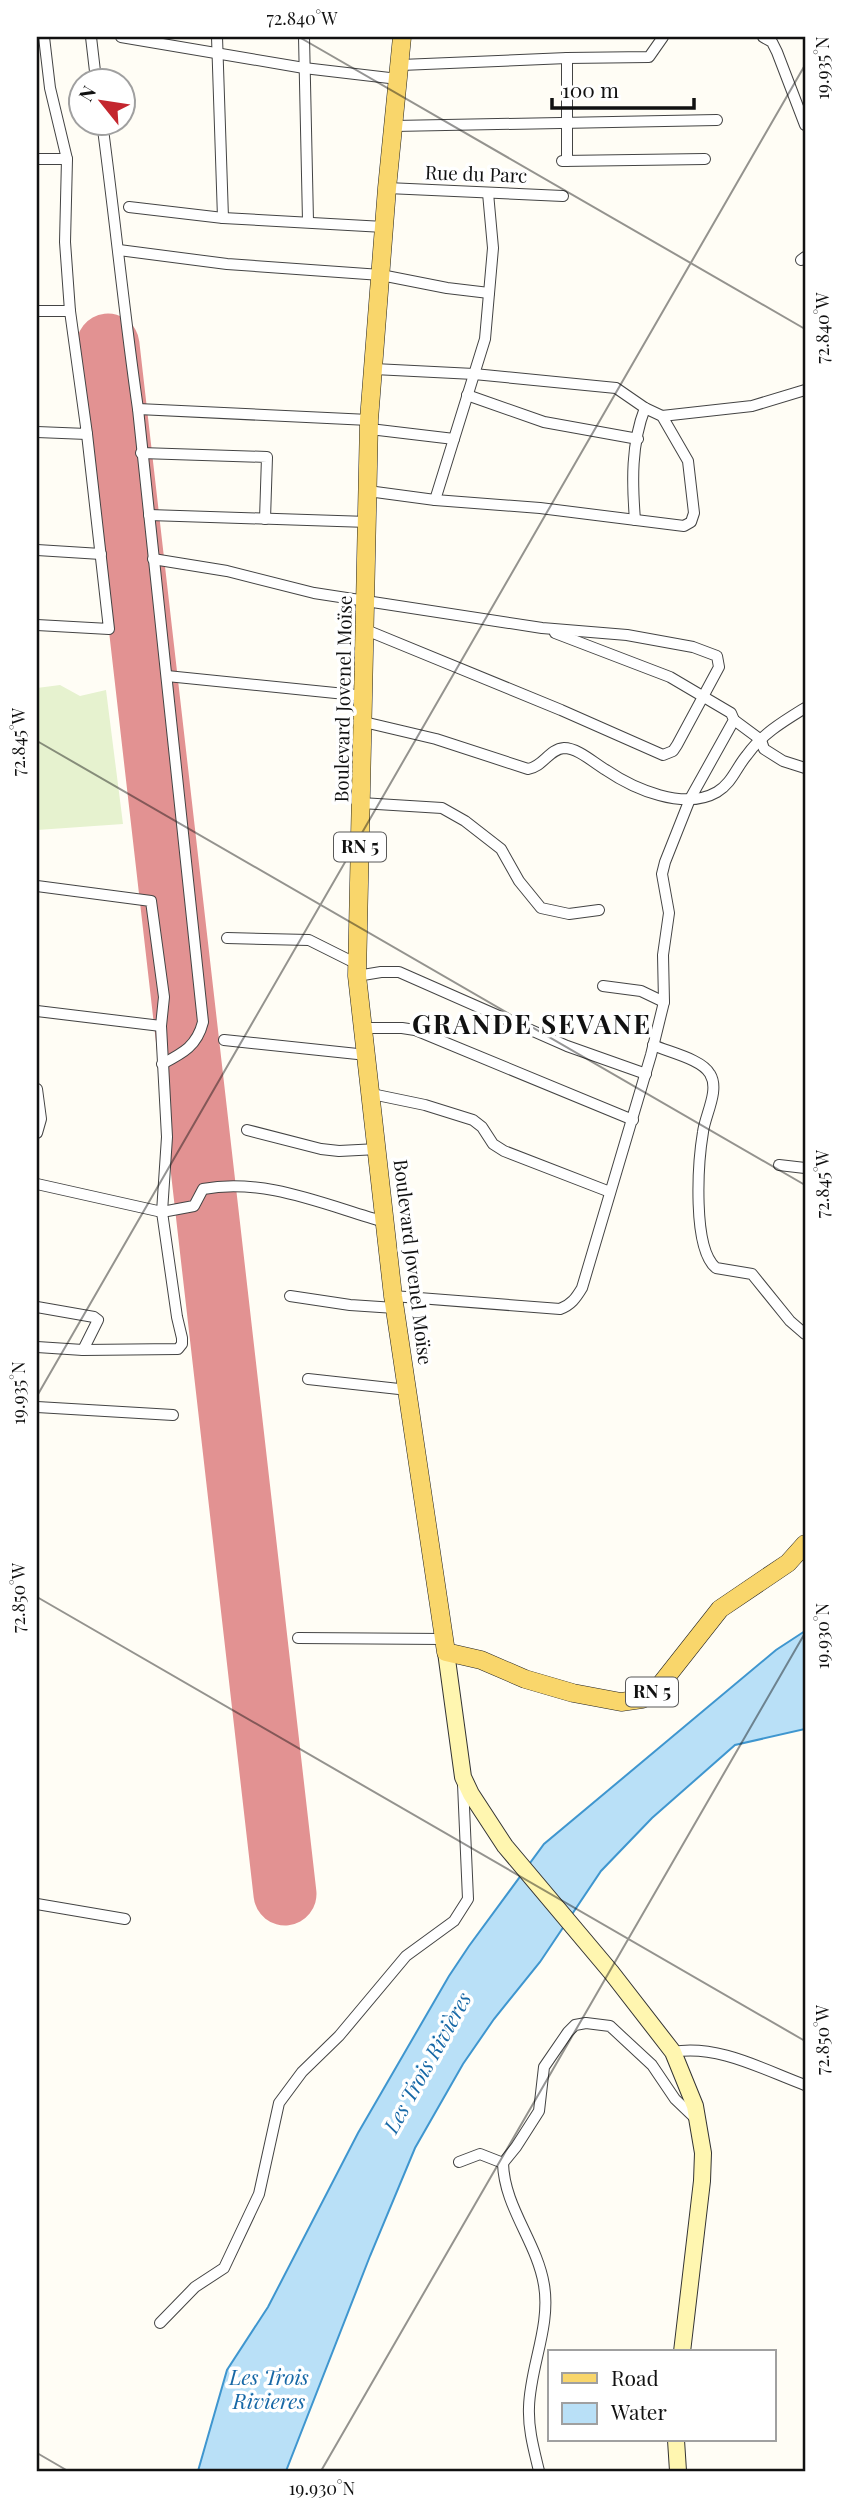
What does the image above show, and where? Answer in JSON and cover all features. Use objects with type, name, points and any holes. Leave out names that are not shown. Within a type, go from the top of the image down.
[{"type":"main road","name":"Boulevard Jovenel Moïse","points":[[402,37],[387,188],[370,425],[357,970],[394,1302],[445,1646]]},
{"type":"main road","name":"RN 5","points":[[445,1646],[525,1679],[573,1693],[621,1702],[642,1699],[657,1689],[720,1609],[788,1563],[804,1541]]},
{"type":"main road","points":[[445,1646],[463,1777],[471,1794],[505,1846],[611,1972],[673,2052],[695,2106],[703,2153],[702,2181],[682,2350]]},
{"type":"main road","points":[[676,2442],[678,2471]]},
{"type":"street","points":[[37,625],[109,629],[70,311],[65,242],[68,159],[50,88],[44,37]]},
{"type":"street","points":[[91,37],[94,66]]},
{"type":"street","points":[[121,37],[304,68],[399,72],[567,58],[649,57],[663,37]]},
{"type":"street","points":[[217,37],[223,218]]},
{"type":"street","points":[[304,37],[308,221]]},
{"type":"street","points":[[768,38],[787,75],[805,125]]},
{"type":"street","points":[[567,58],[564,161],[705,159]]},
{"type":"street","points":[[37,88],[50,88]]},
{"type":"street","points":[[394,126],[565,125],[717,120]]},
{"type":"street","points":[[104,136],[119,250],[123,309],[138,409],[203,1022],[200,1034],[187,1050],[162,1064]]},
{"type":"street","points":[[37,159],[68,159]]},
{"type":"street","name":"Rue du Parc","points":[[387,188],[563,196]]},
{"type":"street","points":[[435,500],[485,339],[493,248],[488,192]]},
{"type":"street","points":[[130,207],[223,218],[384,227]]},
{"type":"street","points":[[119,250],[227,264],[381,275],[489,293]]},
{"type":"street","points":[[37,311],[70,311]]},
{"type":"street","points":[[374,369],[474,374],[616,388],[662,416],[752,406],[805,390]]},
{"type":"street","points":[[467,395],[544,422],[638,439]]},
{"type":"street","points":[[635,520],[631,481],[645,408]]},
{"type":"street","points":[[138,409],[370,425],[454,439]]},
{"type":"street","points":[[368,491],[688,525],[693,518],[692,480],[688,461],[662,416]]},
{"type":"street","points":[[37,432],[87,434]]},
{"type":"street","points":[[141,453],[267,457],[265,519]]},
{"type":"street","points":[[149,515],[368,522]]},
{"type":"street","points":[[37,550],[101,554]]},
{"type":"street","points":[[153,559],[227,571],[314,593],[542,628],[627,635],[693,647],[717,656],[719,667],[673,751],[658,754],[561,710],[366,630]]},
{"type":"street","points":[[542,628],[670,677],[731,713],[734,720],[761,740],[764,749],[783,761],[805,768]]},
{"type":"street","points":[[167,676],[365,696]]},
{"type":"street","points":[[364,722],[436,739],[528,769],[536,768],[555,751],[565,748],[583,755],[625,782],[646,790],[701,799],[717,792],[731,781],[746,755],[761,740],[776,726],[805,708]]},
{"type":"street","points":[[290,1296],[350,1305],[394,1302],[551,1309],[569,1306],[582,1287],[633,1120],[664,1002],[663,955],[669,913],[662,874],[670,846],[690,799],[734,720]]},
{"type":"street","points":[[362,803],[442,808],[465,821],[501,849],[519,881],[541,908],[569,914],[599,910]]},
{"type":"street","points":[[37,886],[151,901],[164,997],[161,1026],[167,1137],[162,1212],[182,1344],[178,1349],[83,1350],[37,1347]]},
{"type":"street","points":[[227,938],[309,940],[357,970],[399,972],[567,1046],[646,1074]]},
{"type":"street","points":[[603,986],[640,991],[664,1002]]},
{"type":"street","points":[[37,1011],[161,1026]]},
{"type":"street","points":[[364,1028],[415,1030],[633,1120]]},
{"type":"street","points":[[224,1040],[367,1055]]},
{"type":"street","points":[[653,1045],[702,1065],[711,1074],[714,1086],[703,1129],[699,1216],[706,1255],[716,1268],[746,1272],[757,1277],[790,1321],[805,1334]]},
{"type":"street","points":[[37,1089],[41,1119],[37,1133]]},
{"type":"street","points":[[372,1094],[425,1105],[473,1120],[482,1127],[493,1144],[504,1151],[610,1192]]},
{"type":"street","points":[[247,1130],[321,1149],[378,1149]]},
{"type":"street","points":[[779,1165],[805,1168]]},
{"type":"street","points":[[37,1184],[162,1212],[194,1206],[203,1189],[249,1186],[386,1222]]},
{"type":"street","points":[[37,1307],[94,1317],[98,1320],[83,1350]]},
{"type":"street","points":[[308,1379],[408,1390]]},
{"type":"street","points":[[37,1407],[173,1415]]},
{"type":"street","points":[[298,1637],[445,1646]]},
{"type":"street","points":[[160,2323],[195,2287],[224,2268],[259,2194],[279,2103],[302,2072],[339,2036],[406,1956],[454,1921],[468,1899],[463,1777]]},
{"type":"street","points":[[37,1904],[125,1919]]},
{"type":"street","points":[[539,2471],[531,2434],[529,2406],[546,2306],[544,2285],[538,2262],[503,2179],[503,2163],[539,2111],[544,2067],[575,2025],[586,2022],[610,2026],[652,2065],[675,2099],[698,2121]]},
{"type":"street","points":[[673,2052],[697,2049],[720,2053],[805,2085]]},
{"type":"street","points":[[459,2162],[480,2154],[503,2163]]},
{"type":"green space","points":[[60,685],[80,696],[106,690],[123,824],[37,830],[37,688]]},
{"type":"water","name":"Les Trois Rivieres","points":[[805,1631],[805,1729],[735,1745],[652,1818],[601,1871],[540,1962],[494,2019],[463,2064],[415,2148],[286,2471],[198,2471],[227,2370],[268,2307],[358,2133],[469,1946],[544,1844],[776,1650]]},
{"type":"runway","points":[[108,345],[285,1894]]},
{"type":"district","name":"GRANDE SEVANE","points":[[532,1025]]},
{"type":"water label","name":"Les Trois Rivières","points":[[428,2063]]}]
